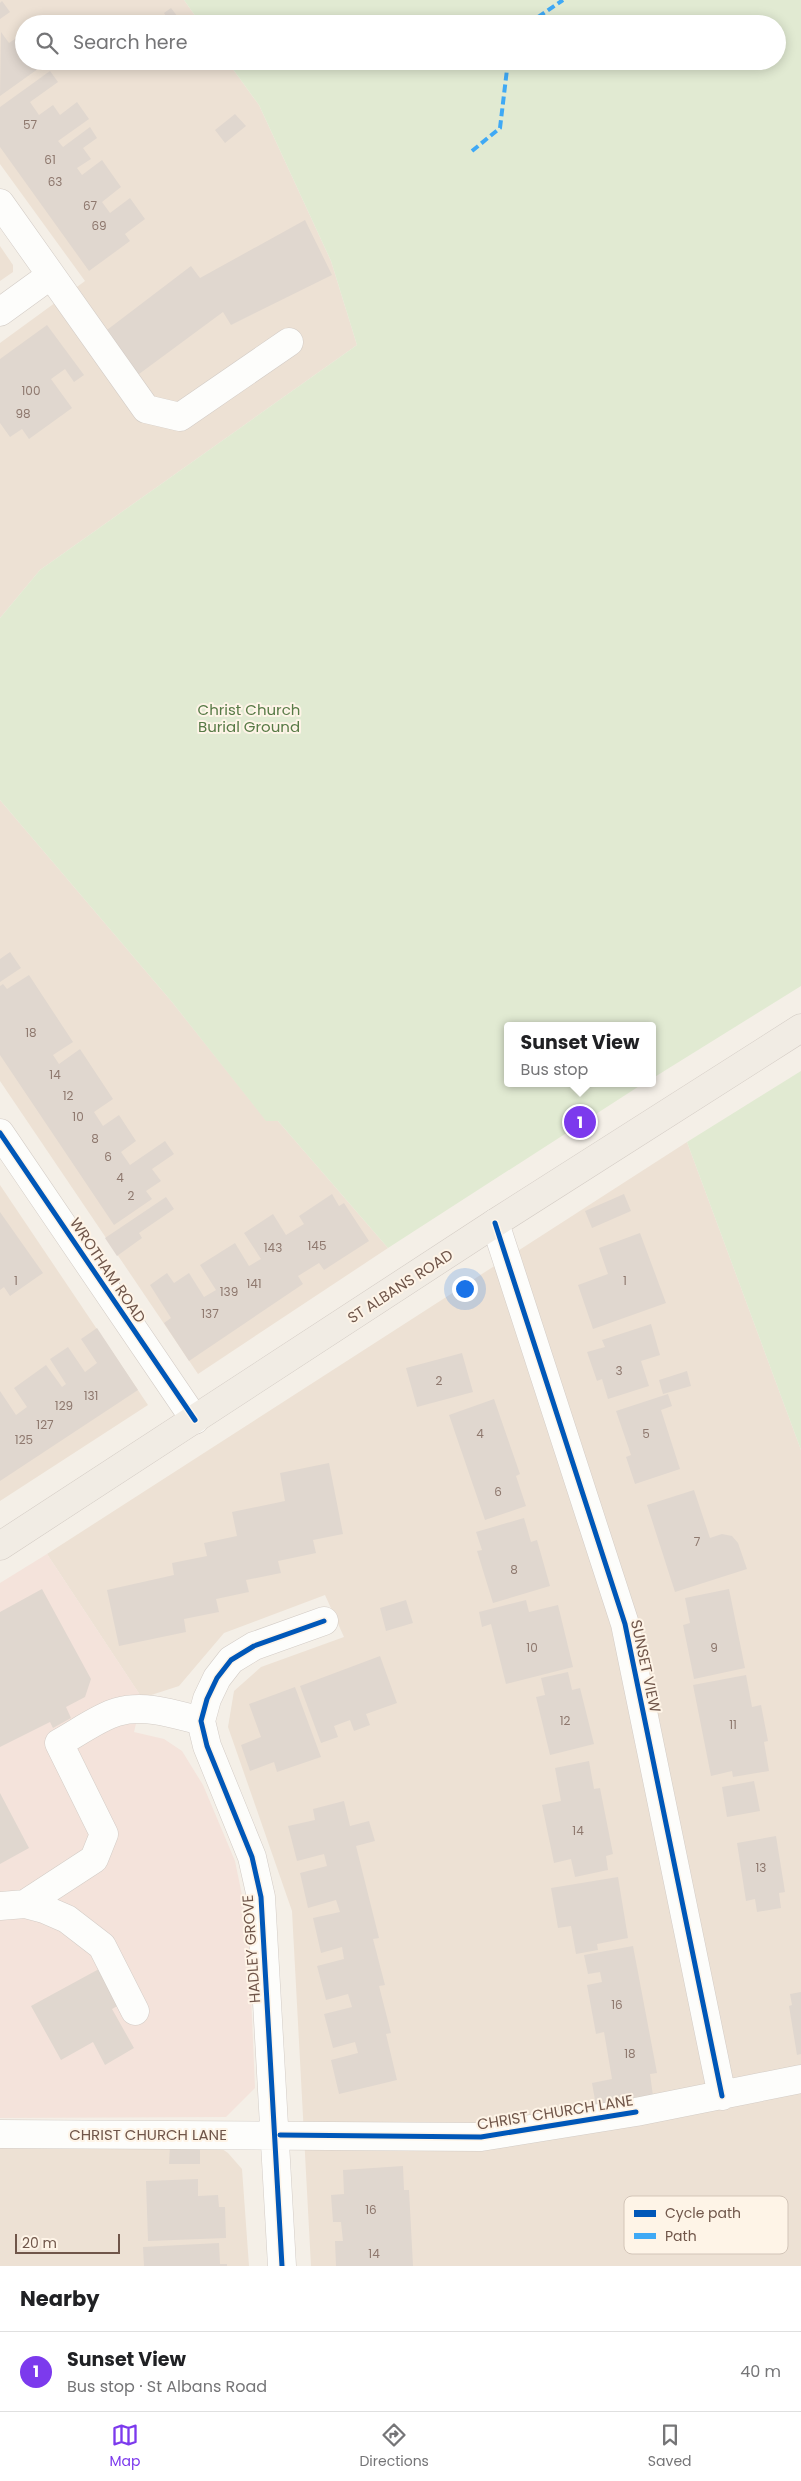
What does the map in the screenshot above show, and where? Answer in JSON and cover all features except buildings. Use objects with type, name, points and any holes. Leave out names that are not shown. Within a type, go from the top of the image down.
[{"type":"main road","name":"ST ALBANS ROAD","points":[[0,1546],[495,1223],[801,1028]]},
{"type":"street","points":[[0,203],[146,409],[180,417],[289,342]]},
{"type":"street","points":[[0,312],[51,274]]},
{"type":"street","name":"WROTHAM ROAD","points":[[0,1133],[195,1420]]},
{"type":"street","name":"SUNSET VIEW","points":[[495,1223],[625,1624],[722,2096]]},
{"type":"street","name":"HADLEY GROVE","points":[[282,2266],[261,1897],[252,1857],[207,1746],[201,1721],[206,1699],[217,1678],[231,1660],[254,1646],[324,1621]]},
{"type":"street","points":[[12,1905],[94,1859],[104,1834],[59,1743],[116,1712],[136,1709],[163,1711],[201,1721]]},
{"type":"street","points":[[12,1905],[44,1909],[67,1919],[102,1946],[135,2011]]},
{"type":"street","name":"CHRIST CHURCH LANE","points":[[0,2134],[275,2134],[481,2138],[722,2096],[801,2079]]},
{"type":"shaded area","points":[[0,0],[184,0],[195,15],[15,15],[15,70],[234,70],[259,105],[331,261],[357,345],[40,570],[0,618],[0,343],[85,281],[0,164]]},
{"type":"shaded area","points":[[0,246],[13,265],[13,272],[0,281]]},
{"type":"shaded area","points":[[0,800],[172,1002],[266,1120],[278,1121],[388,1248],[198,1374],[0,1081]]},
{"type":"shaded area","points":[[687,1142],[801,1450],[801,2266],[311,2266],[292,1911],[228,1727],[234,1691],[261,1667],[344,1637],[325,1595],[224,1633],[179,1686],[142,1698],[47,1554]]},
{"type":"shaded area","points":[[0,1185],[148,1405],[0,1501]]},
{"type":"shaded area","points":[[47,1554],[142,1698],[134,1732],[164,1739],[182,1751],[203,1785],[235,1861],[243,1900],[249,1948],[255,2088],[226,2117],[0,2118],[0,1583]]},
{"type":"shaded area","points":[[215,2144],[228,2153],[242,2169],[249,2266],[0,2266],[0,2146]]},
{"type":"green space","name":"Christ Church Burial Ground","points":[[184,0],[801,0],[801,986],[656,1076],[656,1022],[504,1022],[504,1087],[638,1087],[388,1248],[278,1121],[266,1121],[172,1002],[0,800],[0,618],[40,570],[357,345],[331,261],[259,105],[234,70],[786,70],[786,15],[195,15]]},
{"type":"green space","points":[[801,1071],[801,1450],[687,1142]]},
{"type":"marked path","points":[[541,15],[563,0]]},
{"type":"marked path","points":[[472,151],[500,128],[507,70]]},
{"type":"cycle path","points":[[0,1133],[195,1420]]},
{"type":"cycle path","points":[[495,1223],[625,1624],[722,2096]]},
{"type":"cycle path","points":[[282,2266],[261,1897],[252,1857],[207,1746],[201,1721],[207,1699],[217,1678],[231,1660],[254,1646],[324,1621]]},
{"type":"cycle path","points":[[280,2135],[481,2137],[636,2112]]},
{"type":"place","name":"Sunset View","points":[[580,1122]]}]
